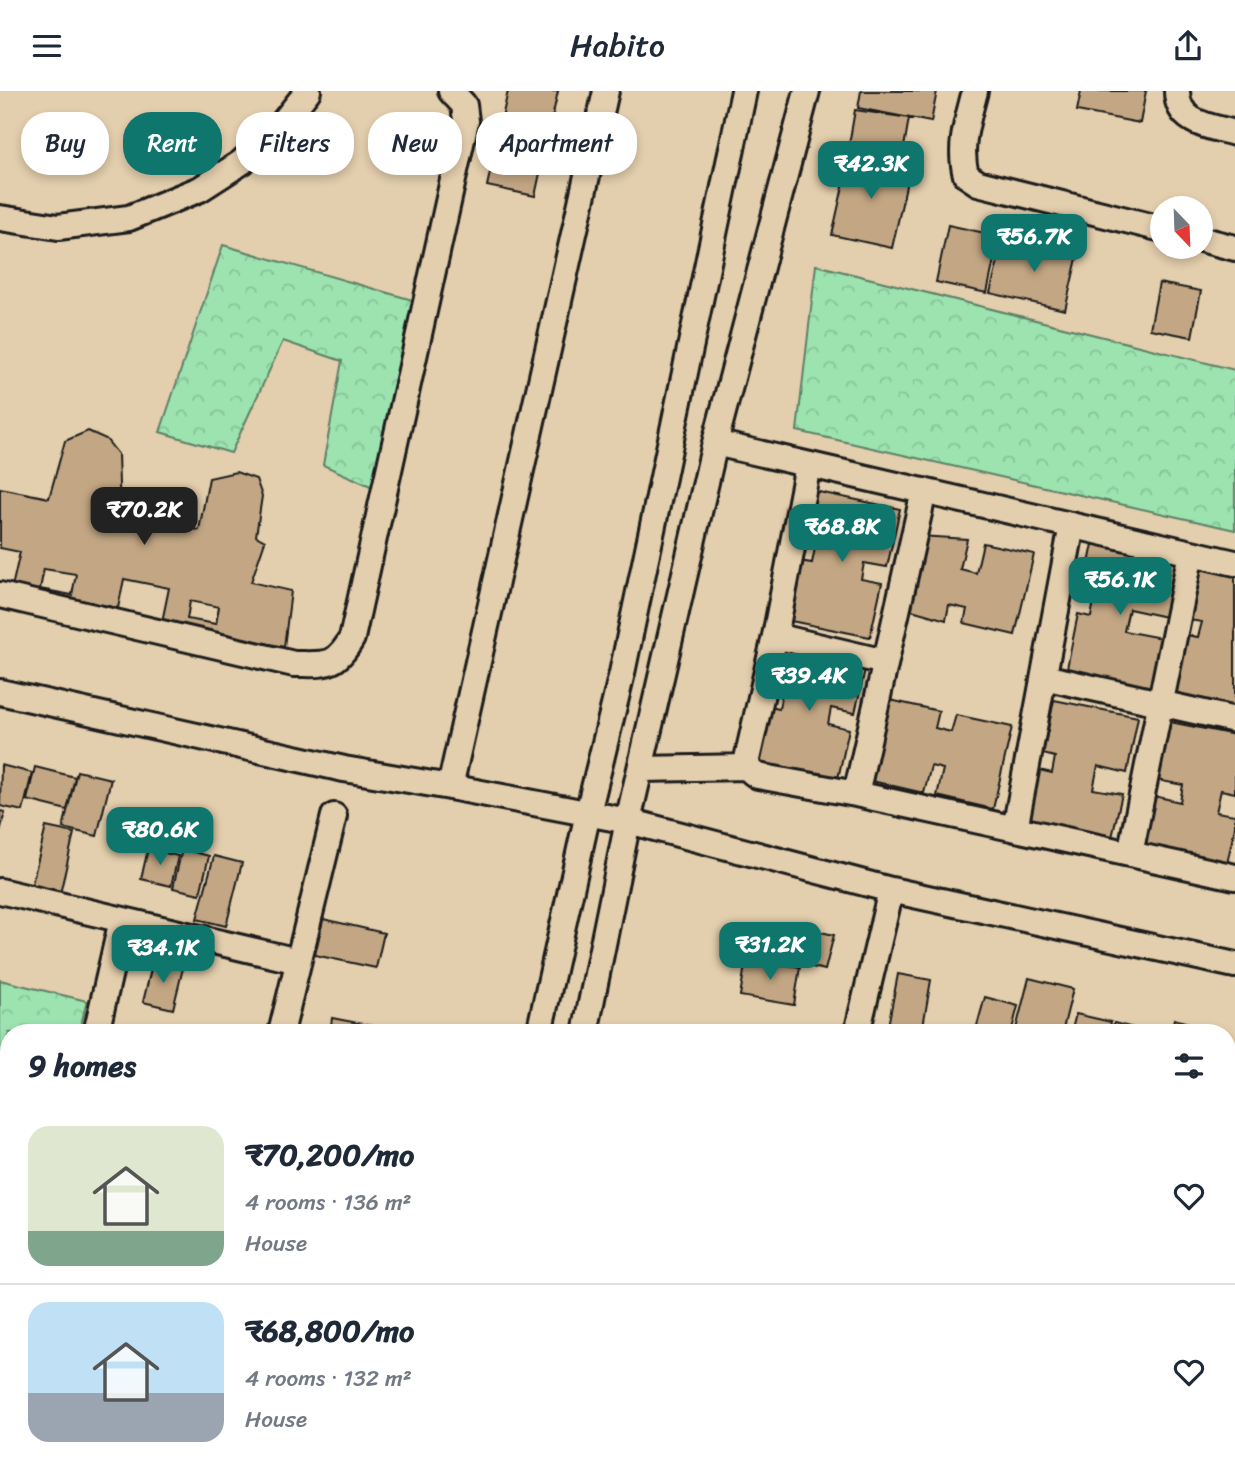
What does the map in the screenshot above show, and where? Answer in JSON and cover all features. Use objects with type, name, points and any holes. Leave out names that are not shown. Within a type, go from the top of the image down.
[{"type":"street","points":[[0,218],[58,227],[129,218],[200,189],[242,162],[281,124],[308,91]]},
{"type":"street","points":[[0,595],[294,664],[322,664],[341,657],[352,638],[466,121],[464,105],[451,91]]},
{"type":"street","points":[[450,787],[606,91]]},
{"type":"street","points":[[541,1024],[622,673],[744,91]]},
{"type":"street","points":[[586,1024],[628,821],[715,443],[807,91]]},
{"type":"street","points":[[975,91],[963,139],[962,160],[966,174],[978,183],[1150,226]]},
{"type":"street","points":[[1177,91],[1177,105],[1186,117],[1235,133]]},
{"type":"street","points":[[1213,242],[1235,247]]},
{"type":"street","points":[[715,443],[1235,563]]},
{"type":"street","points":[[747,767],[808,465]]},
{"type":"street","points":[[856,794],[924,491]]},
{"type":"street","points":[[1015,829],[1072,525]]},
{"type":"street","points":[[1130,854],[1191,553]]},
{"type":"street","points":[[775,636],[885,662]]},
{"type":"street","points":[[1044,677],[1235,720]]},
{"type":"street","points":[[0,692],[344,769],[628,821],[891,890],[1235,965]]},
{"type":"street","points":[[641,769],[747,767],[758,776],[856,794],[1235,877]]},
{"type":"street","points":[[283,1024],[334,816]]},
{"type":"street","points":[[859,1024],[891,890]]},
{"type":"street","points":[[0,891],[298,961]]},
{"type":"street","points":[[98,1024],[122,920]]},
{"type":"green space","points":[[223,245],[426,304],[384,492],[323,465],[342,361],[283,341],[231,453],[160,432]]},
{"type":"green space","points":[[816,265],[1235,370],[1235,530],[797,431]]},
{"type":"green space","points":[[0,980],[87,1001],[81,1024],[0,1024]]},
{"type":"building","points":[[508,91],[558,91],[553,112],[503,112]]},
{"type":"building","points":[[861,91],[937,91],[931,122],[858,108]]},
{"type":"building","points":[[1081,91],[1146,91],[1140,123],[1077,111]]},
{"type":"building","points":[[855,110],[909,118],[902,159],[848,151]]},
{"type":"building","points":[[850,155],[910,168],[892,248],[832,235]]},
{"type":"building","points":[[489,175],[540,175],[535,196],[487,186]]},
{"type":"building","points":[[948,225],[999,236],[987,293],[936,282]]},
{"type":"building","points":[[1004,237],[1078,254],[1065,310],[990,293]]},
{"type":"building","points":[[1159,283],[1201,291],[1192,337],[1150,329]]},
{"type":"building","points":[[88,431],[106,439],[118,454],[120,514],[199,530],[209,478],[236,472],[256,479],[262,496],[256,536],[265,541],[251,582],[291,591],[284,647],[162,622],[169,588],[124,579],[118,608],[12,587],[20,552],[0,548],[0,488],[49,498],[65,441]],"holes":[[[44,569],[76,574],[72,595],[40,589]],[[190,601],[219,607],[216,624],[187,619]]]},
{"type":"building","points":[[814,491],[900,509],[887,567],[864,563],[861,579],[882,583],[870,637],[786,620],[799,561],[812,563],[815,548],[802,545]]},
{"type":"building","points":[[919,536],[967,539],[960,569],[976,573],[983,543],[1034,554],[1015,635],[964,623],[967,609],[949,605],[946,620],[905,608]]},
{"type":"building","points":[[1093,544],[1177,561],[1166,617],[1129,609],[1124,631],[1161,638],[1149,691],[1066,673],[1078,614],[1091,617],[1094,601],[1082,598]]},
{"type":"building","points":[[1201,565],[1235,572],[1235,707],[1173,694],[1186,635],[1198,637],[1202,622],[1189,620]]},
{"type":"building","points":[[783,642],[866,665],[855,713],[831,708],[828,724],[849,729],[837,783],[754,765],[766,706],[779,709],[782,693],[770,691]]},
{"type":"building","points":[[890,700],[939,711],[935,728],[951,732],[956,715],[1012,727],[993,809],[937,796],[943,769],[931,766],[924,793],[872,781]]},
{"type":"building","points":[[1054,700],[1138,717],[1127,773],[1098,766],[1093,789],[1122,794],[1110,846],[1027,829],[1039,770],[1052,773],[1055,757],[1043,754]]},
{"type":"building","points":[[1170,722],[1235,735],[1235,793],[1221,790],[1216,812],[1235,815],[1226,868],[1142,850],[1154,796],[1180,802],[1183,785],[1157,780]]},
{"type":"building","points":[[1,765],[32,773],[23,811],[0,806]]},
{"type":"building","points":[[35,767],[75,777],[67,810],[27,800]]},
{"type":"building","points":[[77,771],[111,779],[97,836],[63,828]]},
{"type":"building","points":[[0,811],[5,812],[0,832]]},
{"type":"building","points":[[46,827],[74,833],[60,894],[31,888]]},
{"type":"building","points":[[148,849],[178,856],[171,886],[141,879]]},
{"type":"building","points":[[182,849],[209,856],[200,894],[173,888]]},
{"type":"building","points":[[214,856],[242,863],[226,926],[197,919]]},
{"type":"building","points":[[323,919],[384,933],[376,968],[315,955]]},
{"type":"building","points":[[786,924],[834,935],[825,970],[778,959]]},
{"type":"building","points":[[746,959],[800,967],[794,1005],[740,996]]},
{"type":"building","points":[[153,961],[183,968],[173,1009],[143,1002]]},
{"type":"building","points":[[898,974],[931,980],[923,1024],[888,1024]]},
{"type":"building","points":[[1029,978],[1073,989],[1064,1024],[1017,1024]]},
{"type":"building","points":[[985,997],[1018,1006],[1013,1024],[978,1024]]},
{"type":"building","points":[[1076,1014],[1111,1022],[1111,1024],[1073,1024]]},
{"type":"building","points":[[332,1018],[363,1024],[331,1024]]},
{"type":"building","points":[[1174,1019],[1192,1024],[1173,1024]]}]
